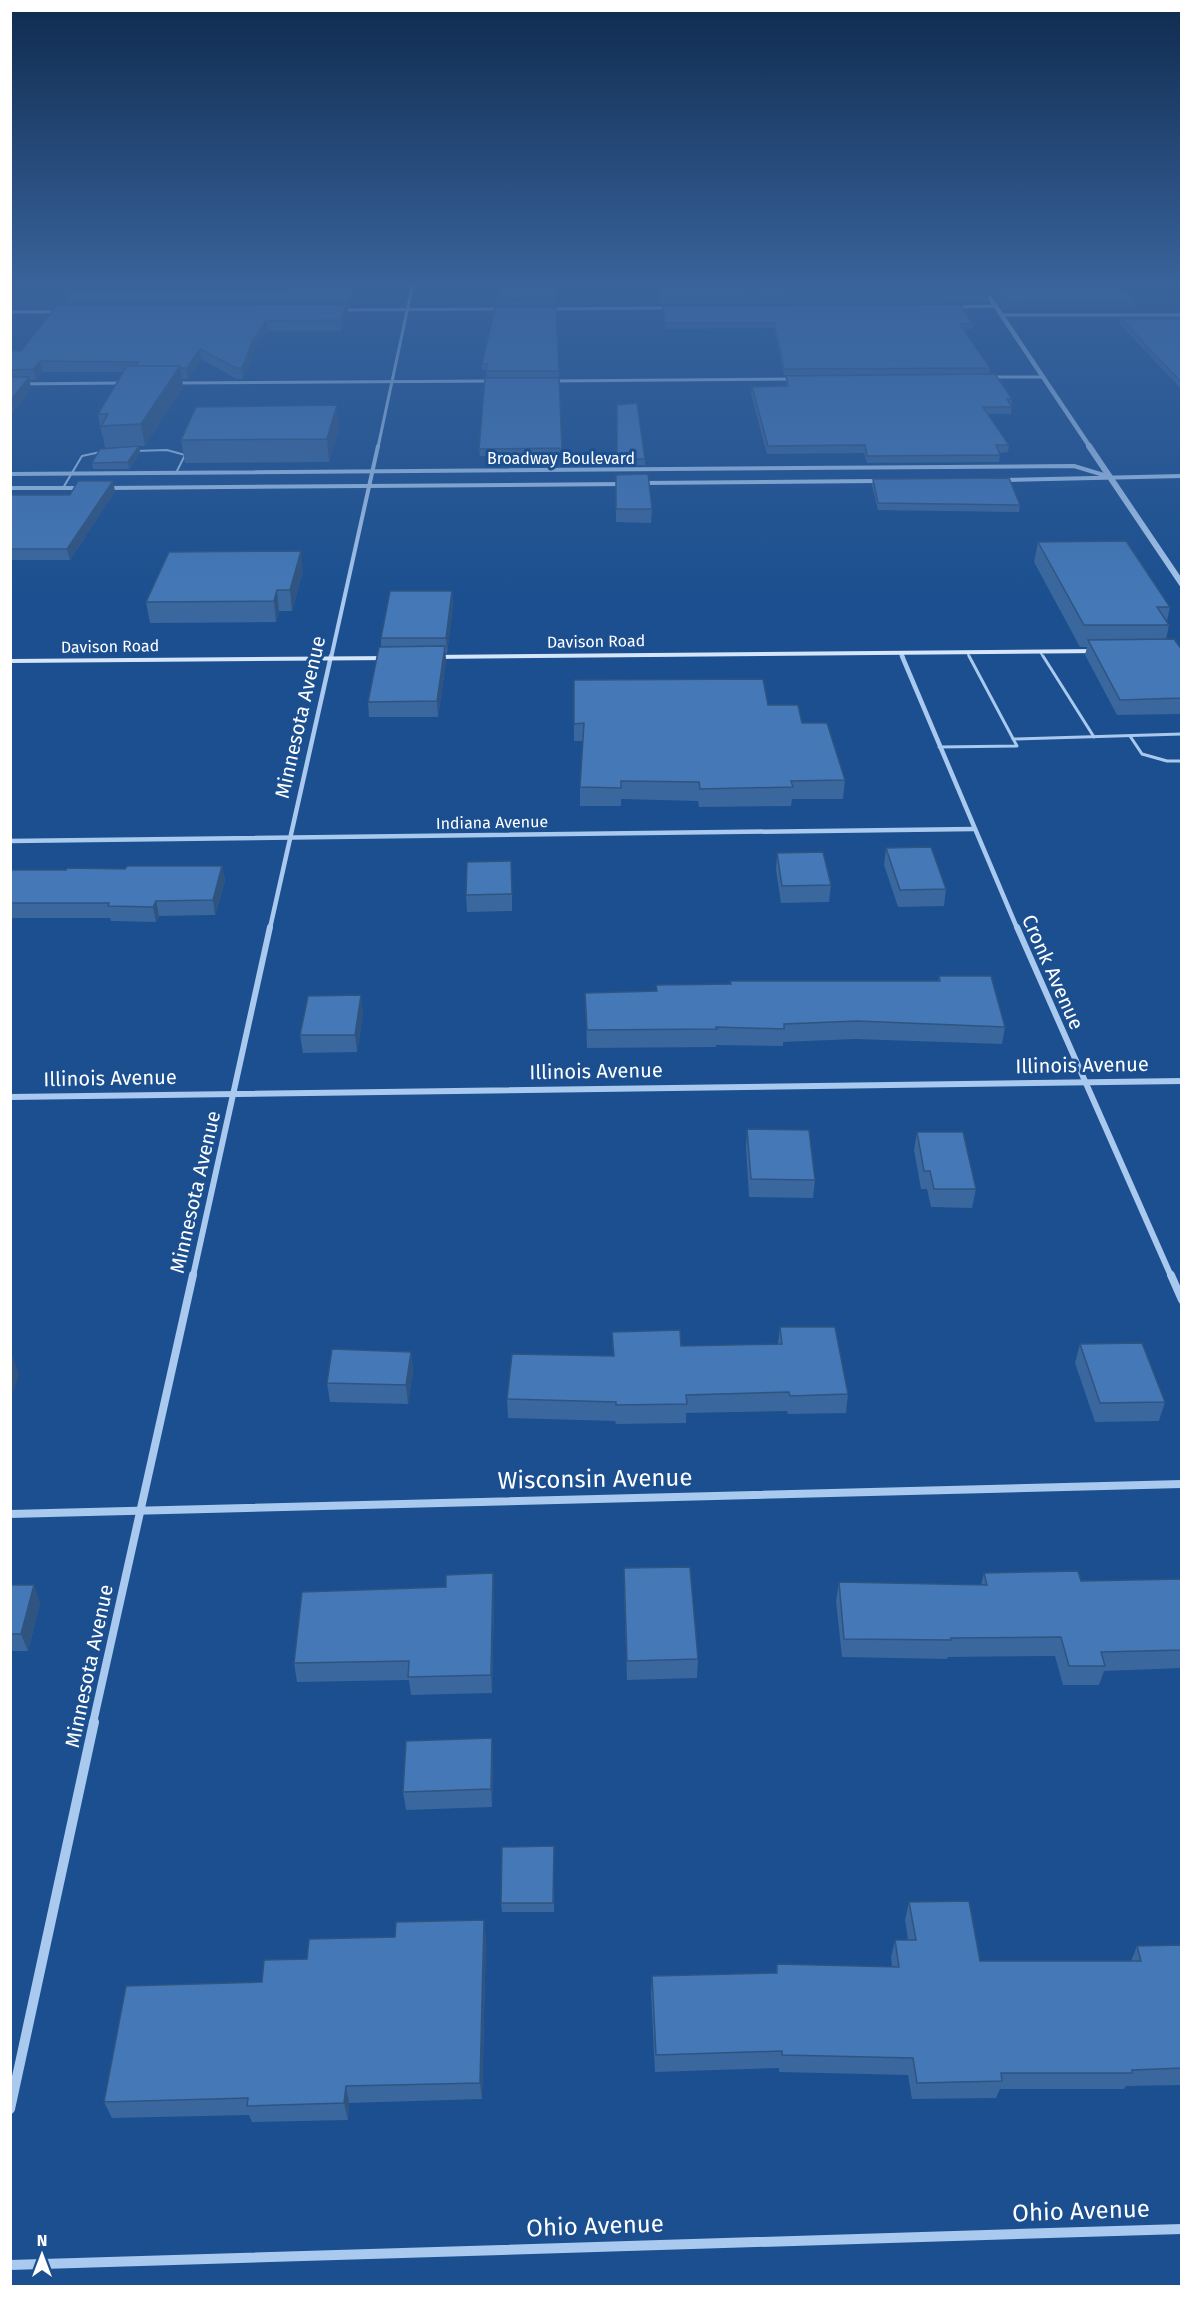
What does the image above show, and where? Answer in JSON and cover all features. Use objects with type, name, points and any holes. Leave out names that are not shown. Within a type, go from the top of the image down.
[{"type":"main road","name":"Davison Road","points":[[418,658],[1111,651]]},
{"type":"main road","name":"Davison Road","points":[[10,661],[406,658]]},
{"type":"street","name":"Minnesota Avenue","points":[[10,2109],[139,1511],[236,1093],[288,837],[370,486],[388,390]]},
{"type":"street","points":[[1051,390],[1182,584]]},
{"type":"street","name":"Broadway Boulevard","points":[[10,474],[1074,466],[1111,477]]},
{"type":"street","name":"Broadway Boulevard","points":[[997,480],[1182,476]]},
{"type":"street","name":"Broadway Boulevard","points":[[641,483],[878,481]]},
{"type":"street","name":"Broadway Boulevard","points":[[99,488],[629,483]]},
{"type":"street","points":[[10,488],[87,488]]},
{"type":"street","name":"Cronk Avenue","points":[[901,653],[909,668],[938,747],[1182,1300]]},
{"type":"street","name":"Indiana Avenue","points":[[10,841],[974,829]]},
{"type":"street","name":"Illinois Avenue","points":[[10,1097],[1182,1081]]},
{"type":"street","name":"Wisconsin Avenue","points":[[10,1514],[1182,1484]]},
{"type":"street","name":"Ohio Avenue","points":[[10,2265],[1182,2229]]},
{"type":"lane","points":[[133,451],[167,450],[185,455],[176,473]]},
{"type":"lane","points":[[63,488],[82,456],[99,451],[110,451]]},
{"type":"lane","points":[[938,747],[1017,746],[967,652]]},
{"type":"lane","points":[[1040,652],[1094,737]]},
{"type":"lane","points":[[1013,739],[1182,734]]},
{"type":"lane","points":[[1130,736],[1142,754],[1167,761],[1182,761]]},
{"type":"building","points":[[10,390],[19,390],[11,400]]},
{"type":"building","points":[[112,390],[164,390],[141,424],[101,426],[108,414],[98,414]]},
{"type":"building","points":[[484,390],[560,390],[562,448],[479,449]]},
{"type":"building","points":[[753,390],[1006,390],[1012,399],[1007,399],[1012,407],[983,407],[1009,445],[996,445],[1000,455],[867,456],[865,445],[768,446]]},
{"type":"building","points":[[637,403],[645,459],[617,459],[617,405]]},
{"type":"building","points":[[337,405],[327,439],[181,440],[196,407]]},
{"type":"building","points":[[139,446],[128,462],[92,463],[100,449]]},
{"type":"building","points":[[648,474],[652,509],[616,509],[616,475]]},
{"type":"building","points":[[1009,478],[1020,505],[878,503],[873,479]]},
{"type":"building","points":[[78,481],[113,481],[67,549],[10,549],[10,495],[70,495]]},
{"type":"building","points":[[1126,541],[1170,607],[1157,607],[1169,625],[1084,625],[1038,542]]},
{"type":"building","points":[[301,551],[290,590],[277,590],[274,601],[146,602],[169,552]]},
{"type":"building","points":[[390,591],[452,591],[446,638],[381,638]]},
{"type":"building","points":[[1174,639],[1182,650],[1182,698],[1120,700],[1088,640]]},
{"type":"building","points":[[445,646],[437,701],[368,702],[379,647]]},
{"type":"building","points":[[763,679],[768,705],[798,705],[802,723],[827,723],[845,780],[791,781],[793,787],[700,789],[699,782],[621,781],[621,788],[580,787],[584,723],[574,724],[574,680]]},
{"type":"building","points":[[931,847],[946,889],[900,890],[886,848]]},
{"type":"building","points":[[823,852],[831,885],[782,886],[777,853]]},
{"type":"building","points":[[511,861],[512,894],[466,895],[467,862]]},
{"type":"building","points":[[127,866],[222,866],[213,900],[156,901],[153,907],[108,906],[109,903],[10,903],[10,870],[125,869]]},
{"type":"building","points":[[939,976],[991,976],[1005,1027],[857,1021],[784,1024],[784,1029],[716,1027],[717,1029],[587,1030],[585,993],[657,991],[656,985],[731,984],[730,981],[940,981]]},
{"type":"building","points":[[361,995],[355,1035],[300,1035],[308,996]]},
{"type":"building","points":[[747,1129],[809,1130],[815,1180],[751,1179]]},
{"type":"building","points":[[917,1132],[963,1132],[976,1189],[934,1189],[930,1171],[924,1171]]},
{"type":"building","points":[[780,1327],[835,1327],[848,1394],[790,1396],[789,1392],[686,1395],[687,1404],[616,1405],[616,1402],[507,1399],[512,1354],[614,1356],[612,1332],[680,1330],[681,1346],[782,1344]]},
{"type":"building","points":[[1142,1343],[1165,1402],[1100,1403],[1080,1344]]},
{"type":"building","points":[[332,1349],[411,1352],[406,1385],[327,1383]]},
{"type":"building","points":[[690,1567],[698,1659],[627,1661],[624,1568]]},
{"type":"building","points":[[1078,1571],[1081,1581],[1182,1579],[1182,1650],[1101,1652],[1105,1666],[1069,1666],[1061,1637],[951,1638],[951,1640],[844,1639],[839,1582],[987,1585],[984,1573]]},
{"type":"building","points":[[493,1573],[491,1675],[408,1677],[409,1661],[294,1663],[302,1592],[446,1587],[446,1575]]},
{"type":"building","points":[[10,1585],[34,1585],[21,1634],[10,1634]]},
{"type":"building","points":[[492,1738],[491,1789],[403,1792],[406,1741]]},
{"type":"building","points":[[554,1846],[553,1903],[501,1903],[502,1847]]},
{"type":"building","points":[[969,1901],[980,1961],[1141,1961],[1137,1946],[1182,1945],[1182,2068],[1132,2070],[1132,2073],[1001,2073],[1002,2081],[917,2083],[913,2058],[782,2055],[782,2051],[656,2055],[652,1976],[777,1973],[777,1964],[899,1967],[895,1940],[916,1940],[909,1902]]},
{"type":"building","points":[[484,1920],[480,2083],[346,2086],[344,2103],[247,2106],[248,2098],[104,2102],[126,1986],[262,1982],[264,1960],[307,1959],[309,1939],[395,1937],[396,1922]]}]
